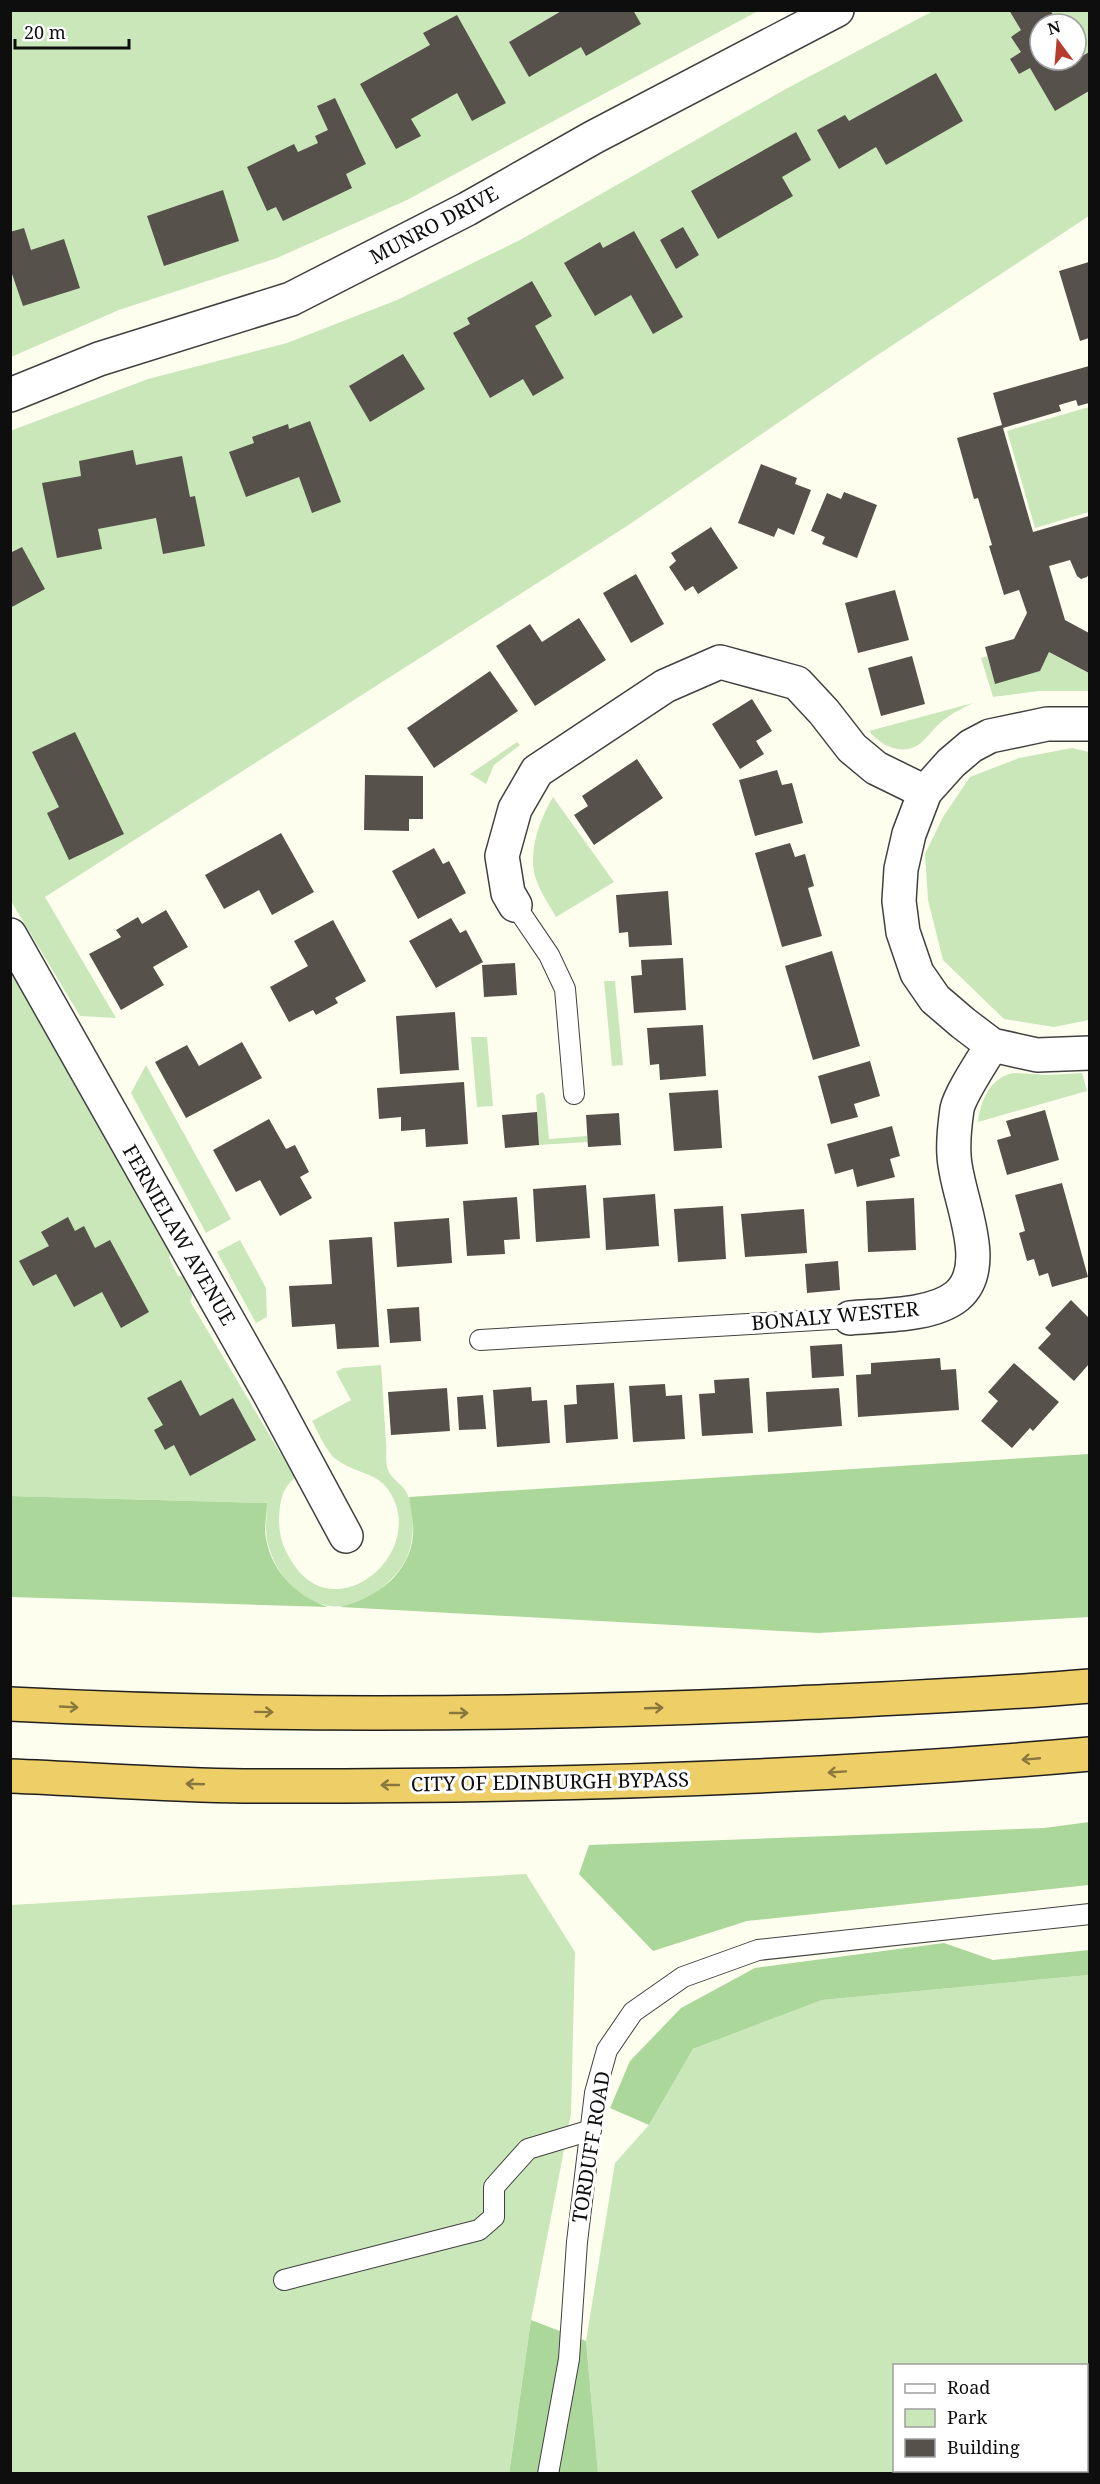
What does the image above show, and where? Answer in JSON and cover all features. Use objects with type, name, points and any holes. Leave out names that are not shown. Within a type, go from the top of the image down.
[{"type":"highway","points":[[10,1704],[141,1711],[343,1714],[537,1713],[995,1694],[1089,1686]]},
{"type":"highway","name":"CITY OF EDINBURGH BYPASS","points":[[10,1776],[241,1786],[545,1784],[765,1777],[1089,1754]]},
{"type":"street","name":"MUNRO DRIVE","points":[[10,395],[99,359],[291,299],[467,209],[594,137],[837,10]]},
{"type":"street","points":[[515,905],[508,893],[502,856],[515,809],[537,771],[665,686],[720,662],[797,683],[824,712],[852,748],[876,768],[925,792]]},
{"type":"street","points":[[1089,724],[1047,724],[990,736],[971,746],[951,763],[925,792],[909,834],[902,868],[899,901],[903,932],[917,973],[935,999],[992,1045],[1037,1055],[1089,1053]]},
{"type":"street","name":"FERNIELAW AVENUE","points":[[10,935],[346,1536]]},
{"type":"street","name":"BONALY WESTER","points":[[850,1318],[912,1312],[939,1305],[957,1295],[968,1280],[974,1259],[954,1155],[957,1106],[992,1045]]},
{"type":"lane","points":[[515,905],[549,955],[565,989],[574,1094]]},
{"type":"lane","name":"BONALY WESTER","points":[[480,1340],[850,1318]]},
{"type":"lane","name":"TORDUFF ROAD","points":[[548,2474],[569,2359],[577,2242],[595,2093],[607,2050],[633,2012],[683,1977],[758,1950],[1089,1914]]},
{"type":"lane","points":[[284,2280],[479,2230],[494,2217],[494,2187],[528,2149],[591,2130]]},
{"type":"green space","points":[[10,11],[758,11],[407,200],[277,258],[119,310],[11,357]]},
{"type":"green space","points":[[933,11],[1089,11],[1089,216],[873,358],[627,526],[45,897],[116,1018],[80,1016],[11,901],[10,431],[148,379],[287,343],[397,300],[520,240],[784,90]]},
{"type":"green space","points":[[1089,407],[1089,512],[1035,528],[1007,431]]},
{"type":"green space","points":[[1049,652],[1089,673],[1089,691],[1039,691],[993,697],[981,658],[987,656],[995,683],[1040,671]]},
{"type":"green space","points":[[973,703],[946,718],[921,743],[911,748],[891,747],[879,741],[869,731]]},
{"type":"green space","points":[[517,742],[520,745],[494,765],[486,784],[470,774]]},
{"type":"green space","points":[[1072,748],[1089,752],[1089,1020],[1054,1027],[1004,1019],[943,960],[928,900],[925,854],[943,817],[970,777],[1019,758]]},
{"type":"green space","points":[[553,797],[614,882],[556,917],[538,884],[533,858],[536,836]]},
{"type":"green space","points":[[10,968],[171,1251],[169,1258],[178,1276],[186,1277],[194,1291],[190,1301],[295,1478],[284,1492],[280,1507],[280,1532],[287,1554],[294,1565],[311,1582],[329,1589],[349,1587],[367,1579],[383,1565],[394,1547],[399,1527],[396,1505],[385,1486],[372,1476],[335,1459],[312,1421],[351,1400],[336,1372],[343,1368],[381,1365],[387,1467],[411,1503],[412,1534],[406,1560],[399,1570],[382,1588],[365,1600],[348,1606],[331,1606],[315,1602],[300,1593],[287,1581],[277,1566],[267,1542],[267,1503],[11,1496]]},
{"type":"green space","points":[[604,981],[615,981],[623,1065],[612,1066]]},
{"type":"green space","points":[[471,1037],[487,1037],[493,1106],[477,1107]]},
{"type":"green space","points":[[146,1065],[231,1219],[206,1233],[131,1093]]},
{"type":"green space","points":[[1014,1073],[1048,1075],[1082,1073],[1087,1091],[978,1122],[984,1098],[993,1084],[1006,1075]]},
{"type":"green space","points":[[543,1092],[549,1139],[587,1136],[588,1142],[539,1145],[536,1095]]},
{"type":"green space","points":[[240,1240],[266,1288],[267,1317],[256,1323],[217,1252]]},
{"type":"green space","points":[[1089,1454],[1089,1617],[819,1633],[340,1607],[378,1591],[398,1573],[405,1562],[413,1535],[409,1497]]},
{"type":"green space","points":[[11,1496],[267,1503],[265,1531],[271,1557],[285,1579],[294,1588],[328,1607],[11,1597]]},
{"type":"green space","points":[[1089,1822],[1089,1885],[747,1921],[653,1951],[579,1874],[589,1845],[1044,1828]]},
{"type":"green space","points":[[526,1874],[575,1952],[571,2114],[531,2320],[509,2473],[11,2474],[11,1905]]},
{"type":"green space","points":[[944,1943],[993,1960],[1089,1950],[1089,1975],[822,2000],[693,2049],[649,2125],[610,2108],[630,2061],[681,2008],[755,1968]]},
{"type":"green space","points":[[1089,1975],[1089,2473],[598,2474],[586,2341],[615,2163],[649,2125],[693,2049],[822,2000]]},
{"type":"green space","points":[[531,2320],[586,2341],[598,2473],[509,2474]]},
{"type":"building","points":[[563,10],[633,10],[641,24],[586,56],[581,47],[529,77],[509,42]]},
{"type":"building","points":[[1009,10],[1050,10],[1051,12],[1028,12],[1028,69],[1019,74],[1010,59],[1021,52],[1011,37],[1021,30]]},
{"type":"building","points":[[457,15],[506,103],[472,121],[457,93],[411,119],[421,136],[396,149],[360,84],[430,45],[423,33]]},
{"type":"building","points":[[1089,52],[1089,91],[1055,111],[1032,72],[1088,72]]},
{"type":"building","points":[[936,73],[963,121],[886,165],[876,147],[839,169],[817,130],[845,115],[849,121]]},
{"type":"building","points":[[335,98],[366,164],[346,174],[352,188],[283,221],[276,207],[267,211],[247,167],[294,144],[298,152],[318,143],[315,136],[328,130],[317,106]]},
{"type":"building","points":[[796,132],[811,160],[782,177],[793,196],[718,239],[691,191]]},
{"type":"building","points":[[223,190],[239,241],[164,266],[147,216]]},
{"type":"building","points":[[683,227],[699,255],[676,269],[660,240]]},
{"type":"building","points":[[24,228],[31,250],[64,239],[80,288],[23,306],[10,268],[10,232]]},
{"type":"building","points":[[634,231],[683,317],[653,334],[631,295],[595,316],[564,263],[600,242],[603,248]]},
{"type":"building","points":[[1089,262],[1089,338],[1080,341],[1059,271]]},
{"type":"building","points":[[532,281],[552,316],[535,326],[564,378],[533,396],[523,379],[490,398],[453,333],[470,324],[467,318]]},
{"type":"building","points":[[403,354],[425,389],[370,422],[349,386]]},
{"type":"building","points":[[1089,366],[1089,403],[1078,406],[1076,400],[1059,405],[1061,411],[1003,428],[1033,532],[1089,516],[1089,574],[1087,577],[1081,579],[1077,576],[1070,560],[1049,566],[1065,620],[1089,633],[1089,673],[1049,652],[1040,671],[995,684],[985,647],[1014,639],[1027,613],[1019,590],[1004,595],[989,546],[992,545],[978,498],[974,499],[957,438],[1002,425],[993,393]]},
{"type":"building","points":[[310,421],[341,502],[312,513],[299,477],[246,497],[229,452],[254,443],[252,437],[288,424],[289,429]]},
{"type":"building","points":[[133,450],[136,465],[182,456],[190,497],[195,496],[205,546],[163,554],[156,518],[98,529],[102,549],[57,558],[42,483],[81,476],[79,461]]},
{"type":"building","points":[[761,464],[797,478],[795,484],[811,490],[794,535],[778,528],[774,537],[738,523]]},
{"type":"building","points":[[844,492],[877,505],[857,558],[822,544],[825,537],[811,531],[827,493],[841,499]]},
{"type":"building","points":[[711,527],[738,568],[698,594],[693,586],[685,591],[669,567],[676,561],[671,553]]},
{"type":"building","points":[[22,547],[45,589],[10,608],[10,553]]},
{"type":"building","points":[[636,574],[664,624],[631,643],[603,593]]},
{"type":"building","points":[[895,590],[909,640],[858,653],[845,603]]},
{"type":"building","points":[[579,618],[606,660],[535,706],[496,646],[530,624],[542,642]]},
{"type":"building","points":[[912,656],[925,704],[881,716],[868,668]]},
{"type":"building","points":[[490,671],[518,711],[434,768],[407,728]]},
{"type":"building","points":[[752,699],[772,731],[756,741],[764,754],[740,769],[712,724]]},
{"type":"building","points":[[75,732],[124,834],[69,860],[47,813],[59,807],[32,752]]},
{"type":"building","points":[[637,759],[663,798],[594,845],[574,815],[588,806],[582,796]]},
{"type":"building","points":[[777,770],[782,785],[792,783],[803,823],[755,836],[739,780]]},
{"type":"building","points":[[365,775],[423,776],[423,819],[409,819],[409,831],[364,830]]},
{"type":"building","points":[[281,833],[314,892],[272,915],[259,890],[224,909],[205,875]]},
{"type":"building","points":[[790,843],[795,857],[805,854],[814,886],[808,888],[822,936],[782,947],[755,853]]},
{"type":"building","points":[[434,848],[443,864],[449,861],[466,893],[418,919],[392,871]]},
{"type":"building","points":[[668,891],[672,945],[629,947],[628,932],[619,933],[616,895]]},
{"type":"building","points":[[166,910],[188,947],[153,967],[164,985],[121,1010],[89,954],[121,937],[116,930],[138,917],[142,924]]},
{"type":"building","points":[[451,918],[460,933],[466,930],[483,962],[436,988],[409,941]]},
{"type":"building","points":[[333,920],[366,981],[335,998],[338,1003],[316,1015],[313,1010],[289,1022],[270,987],[308,966],[294,941]]},
{"type":"building","points":[[832,951],[860,1046],[813,1060],[785,966]]},
{"type":"building","points":[[683,958],[686,1010],[634,1013],[631,976],[642,975],[641,960]]},
{"type":"building","points":[[515,963],[517,995],[484,997],[482,965]]},
{"type":"building","points":[[455,1012],[459,1070],[400,1074],[396,1016]]},
{"type":"building","points":[[703,1025],[706,1076],[660,1080],[659,1064],[650,1065],[647,1028]]},
{"type":"building","points":[[242,1042],[262,1078],[186,1118],[155,1062],[187,1045],[199,1066]]},
{"type":"building","points":[[870,1061],[880,1096],[854,1104],[858,1117],[831,1124],[818,1076]]},
{"type":"building","points":[[464,1082],[468,1144],[426,1147],[425,1129],[401,1131],[401,1117],[379,1119],[377,1088]]},
{"type":"building","points":[[718,1090],[722,1148],[674,1151],[669,1093]]},
{"type":"building","points":[[1045,1110],[1059,1160],[1007,1175],[997,1140],[1011,1136],[1006,1121]]},
{"type":"building","points":[[537,1112],[539,1145],[505,1148],[502,1115]]},
{"type":"building","points":[[619,1113],[621,1145],[588,1147],[586,1115]]},
{"type":"building","points":[[269,1119],[286,1149],[295,1145],[309,1172],[300,1177],[312,1198],[280,1216],[260,1180],[236,1192],[213,1150]]},
{"type":"building","points":[[892,1126],[900,1156],[890,1159],[895,1177],[857,1187],[853,1169],[835,1174],[827,1144]]},
{"type":"building","points":[[1062,1183],[1088,1277],[1052,1287],[1048,1273],[1039,1276],[1034,1259],[1027,1261],[1019,1233],[1025,1231],[1015,1195]]},
{"type":"building","points":[[586,1185],[590,1238],[536,1242],[533,1189]]},
{"type":"building","points":[[655,1194],[659,1246],[606,1250],[603,1198]]},
{"type":"building","points":[[517,1197],[520,1239],[504,1240],[505,1254],[467,1256],[463,1201]]},
{"type":"building","points":[[914,1198],[916,1250],[868,1252],[866,1201]]},
{"type":"building","points":[[723,1206],[726,1259],[678,1262],[674,1209]]},
{"type":"building","points":[[804,1209],[807,1253],[745,1257],[741,1214]]},
{"type":"building","points":[[68,1217],[75,1231],[84,1226],[95,1248],[110,1240],[149,1312],[121,1328],[102,1292],[74,1307],[56,1274],[33,1286],[19,1261],[49,1246],[41,1232]]},
{"type":"building","points":[[449,1218],[452,1263],[397,1267],[394,1222]]},
{"type":"building","points":[[372,1237],[379,1347],[337,1349],[335,1324],[292,1327],[289,1286],[332,1284],[329,1240]]},
{"type":"building","points":[[838,1261],[840,1290],[807,1293],[805,1264]]},
{"type":"building","points":[[1071,1300],[1089,1318],[1089,1364],[1074,1381],[1038,1348],[1051,1334],[1045,1328]]},
{"type":"building","points":[[419,1307],[421,1341],[390,1343],[387,1309]]},
{"type":"building","points":[[842,1344],[844,1376],[812,1378],[810,1346]]},
{"type":"building","points":[[940,1358],[941,1370],[956,1369],[959,1410],[858,1417],[856,1375],[871,1374],[871,1363]]},
{"type":"building","points":[[1014,1363],[1059,1402],[1033,1431],[1030,1428],[1012,1448],[981,1421],[998,1401],[988,1392]]},
{"type":"building","points":[[749,1378],[753,1433],[702,1436],[699,1394],[715,1393],[714,1380]]},
{"type":"building","points":[[181,1380],[200,1416],[233,1398],[256,1440],[190,1476],[174,1445],[165,1450],[154,1430],[163,1425],[147,1398]]},
{"type":"building","points":[[614,1383],[618,1439],[566,1443],[564,1405],[577,1404],[576,1385]]},
{"type":"building","points":[[665,1384],[666,1396],[682,1395],[685,1439],[633,1442],[629,1386]]},
{"type":"building","points":[[531,1387],[532,1401],[547,1400],[550,1443],[497,1447],[493,1390]]},
{"type":"building","points":[[447,1388],[450,1431],[391,1435],[388,1392]]},
{"type":"building","points":[[839,1388],[842,1426],[768,1432],[766,1392]]},
{"type":"building","points":[[483,1395],[486,1429],[459,1430],[457,1397]]}]
